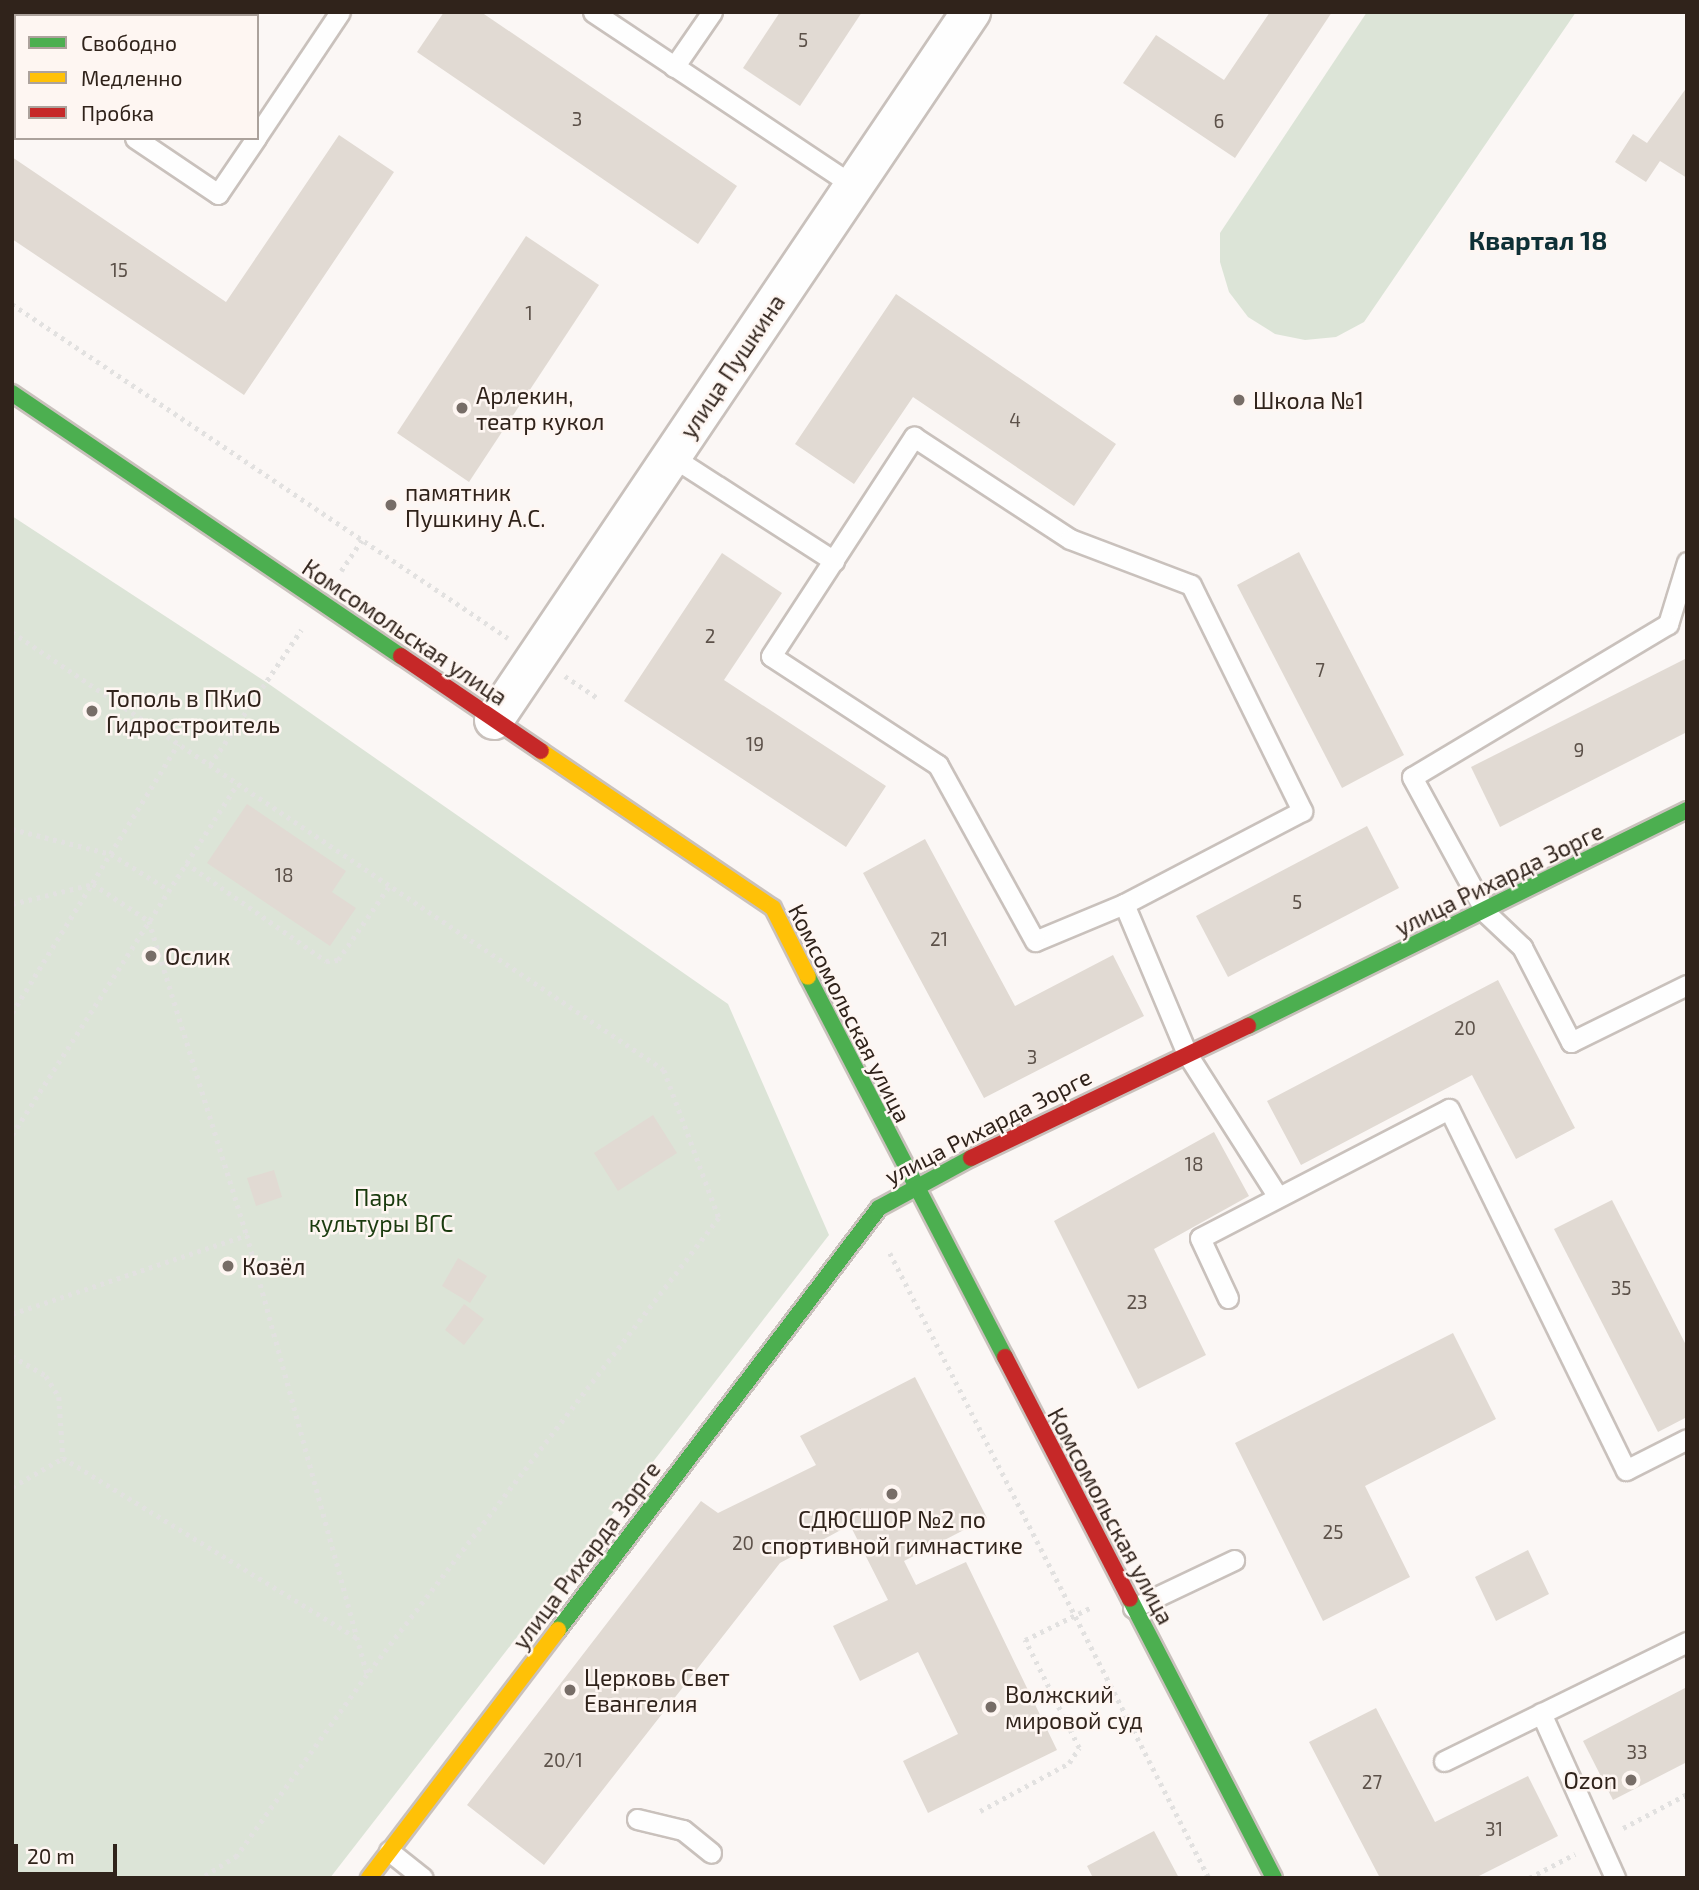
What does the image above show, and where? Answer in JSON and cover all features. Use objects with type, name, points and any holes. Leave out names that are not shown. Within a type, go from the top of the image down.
[{"type":"street","name":"улица Пушкина","points":[[494,720],[971,12]]},
{"type":"street","name":"Комсомольская улица","points":[[12,393],[773,908],[912,1186],[1274,1878]]},
{"type":"street","name":"улица Рихарда Зорге","points":[[369,1878],[879,1208],[912,1186],[1486,913],[1687,810]]},
{"type":"lane","points":[[259,133],[340,12]]},
{"type":"lane","points":[[593,12],[854,186]]},
{"type":"lane","points":[[674,66],[712,12]]},
{"type":"lane","points":[[138,140],[218,194],[254,140]]},
{"type":"lane","points":[[914,437],[1070,539],[1191,584],[1303,811],[1124,904],[1035,941],[938,765],[771,656],[914,437]]},
{"type":"lane","points":[[671,456],[834,561]]},
{"type":"lane","points":[[1687,562],[1668,624],[1412,777],[1486,913],[1522,947],[1571,1042],[1687,985]]},
{"type":"lane","points":[[1124,904],[1187,1054],[1278,1197]]},
{"type":"lane","points":[[1228,1298],[1200,1238],[1449,1109],[1626,1470],[1687,1439]]},
{"type":"lane","points":[[1129,1600],[1234,1560]]},
{"type":"lane","points":[[1444,1761],[1687,1642]]},
{"type":"lane","points":[[1541,1713],[1615,1878]]},
{"type":"lane","points":[[636,1819],[683,1830],[711,1853]]},
{"type":"lane","points":[[389,1852],[423,1878]]},
{"type":"path","points":[[12,304],[599,699]]},
{"type":"path","points":[[12,632],[664,1070],[719,1218],[367,1675],[237,1856],[202,1878]]},
{"type":"path","points":[[210,766],[266,682]]},
{"type":"path","points":[[12,1013],[178,744]]},
{"type":"path","points":[[12,1135],[237,784]]},
{"type":"path","points":[[12,829],[111,854],[169,890]]},
{"type":"path","points":[[186,863],[326,961],[338,960],[390,885]]},
{"type":"path","points":[[12,904],[93,884],[149,921],[247,1235],[367,1675]]},
{"type":"path","points":[[12,1314],[247,1235]]},
{"type":"path","points":[[878,1254],[886,1245],[1209,1878]]},
{"type":"path","points":[[12,1356],[46,1376],[60,1397],[63,1458]]},
{"type":"path","points":[[63,1458],[358,1639]]},
{"type":"path","points":[[12,1487],[63,1458]]},
{"type":"path","points":[[979,1811],[1069,1763],[1079,1748],[1025,1640],[1075,1615],[1129,1600]]},
{"type":"path","points":[[1529,1878],[1687,1794]]},
{"type":"green space","points":[[1367,12],[1576,12],[1364,322],[1336,337],[1305,340],[1275,334],[1248,317],[1229,292],[1220,262],[1220,233]]},
{"type":"green space","name":"Парк культуры ВГС","points":[[12,516],[266,682],[728,1004],[829,1235],[330,1878],[12,1878]]},
{"type":"building","points":[[444,12],[481,12],[737,186],[698,244],[417,52]]},
{"type":"building","points":[[780,12],[862,12],[800,106],[743,68]]},
{"type":"building","points":[[1270,12],[1332,12],[1235,158],[1123,83],[1156,35],[1224,80]]},
{"type":"building","points":[[1687,87],[1687,178],[1660,161],[1646,182],[1615,162],[1633,134],[1647,143]]},
{"type":"building","points":[[339,135],[394,172],[244,395],[12,239],[12,157],[226,302]]},
{"type":"building","points":[[526,236],[599,285],[469,482],[397,433]]},
{"type":"building","points":[[896,294],[1116,444],[1074,506],[913,397],[854,484],[795,444]]},
{"type":"building","points":[[1299,552],[1404,755],[1342,788],[1237,585]]},
{"type":"building","points":[[722,553],[782,593],[724,680],[886,786],[846,847],[624,701]]},
{"type":"building","points":[[1687,658],[1687,732],[1500,827],[1471,767]]},
{"type":"building","points":[[247,804],[346,871],[332,892],[356,908],[330,946],[207,863]]},
{"type":"building","points":[[1367,826],[1399,888],[1228,977],[1196,916]]},
{"type":"building","points":[[925,839],[1015,1006],[1113,955],[1144,1016],[984,1098],[863,873]]},
{"type":"building","points":[[1498,980],[1575,1128],[1516,1159],[1472,1075],[1301,1165],[1267,1101]]},
{"type":"building","points":[[653,1115],[677,1153],[618,1191],[594,1153]]},
{"type":"building","points":[[1214,1132],[1249,1196],[1154,1249],[1206,1355],[1138,1389],[1054,1221]]},
{"type":"building","points":[[274,1170],[282,1197],[256,1206],[247,1178]]},
{"type":"building","points":[[1612,1200],[1687,1347],[1687,1417],[1658,1432],[1554,1229]]},
{"type":"building","points":[[458,1258],[487,1276],[470,1303],[442,1286]]},
{"type":"building","points":[[464,1304],[484,1319],[464,1345],[445,1330]]},
{"type":"building","points":[[1453,1333],[1496,1419],[1365,1486],[1410,1577],[1323,1621],[1235,1443]]},
{"type":"building","points":[[915,1377],[987,1518],[904,1561],[916,1585],[966,1562],[1057,1750],[928,1813],[903,1761],[958,1734],[918,1652],[860,1681],[833,1626],[888,1600],[850,1525],[780,1563],[544,1865],[467,1805],[701,1501],[718,1513],[816,1465],[800,1436]]},
{"type":"building","points":[[1528,1550],[1549,1594],[1496,1621],[1475,1577]]},
{"type":"building","points":[[1687,1687],[1687,1762],[1613,1800],[1583,1741]]},
{"type":"building","points":[[1376,1708],[1435,1822],[1528,1776],[1558,1836],[1475,1878],[1380,1878],[1309,1742]]},
{"type":"building","points":[[1154,1831],[1179,1878],[1093,1878],[1087,1866]]},
{"type":"traffic: fast","points":[[12,393],[401,656]]},
{"type":"traffic: fast","points":[[1248,1026],[1687,810]]},
{"type":"traffic: fast","points":[[808,977],[1005,1357]]},
{"type":"traffic: fast","points":[[558,1630],[879,1208],[971,1158]]},
{"type":"traffic: fast","points":[[1130,1599],[1274,1878]]},
{"type":"traffic: slow","points":[[541,751],[773,908],[808,977]]},
{"type":"traffic: slow","points":[[369,1878],[558,1630]]},
{"type":"traffic: jam","points":[[401,656],[541,751]]},
{"type":"traffic: jam","points":[[971,1158],[1248,1026]]},
{"type":"traffic: jam","points":[[1005,1357],[1130,1599]]},
{"type":"place","name":"Школа №1","points":[[1239,400]]},
{"type":"place","name":"Арлекин, театр кукол","points":[[462,408]]},
{"type":"place","name":"памятник Пушкину А.С.","points":[[391,505]]},
{"type":"place","name":"Тополь в ПКиО Гидростроитель","points":[[92,711]]},
{"type":"place","name":"Ослик","points":[[151,956]]},
{"type":"place","name":"Козёл","points":[[228,1266]]},
{"type":"place","name":"СДЮСШОР №2 по спортивной гимнастике","points":[[892,1494]]},
{"type":"place","name":"Церковь Свет Евангелия","points":[[570,1690]]},
{"type":"place","name":"Волжский мировой суд","points":[[991,1707]]},
{"type":"place","name":"Ozon","points":[[1631,1780]]},
{"type":"district","name":"Квартал 18","points":[[1538,240]]}]
